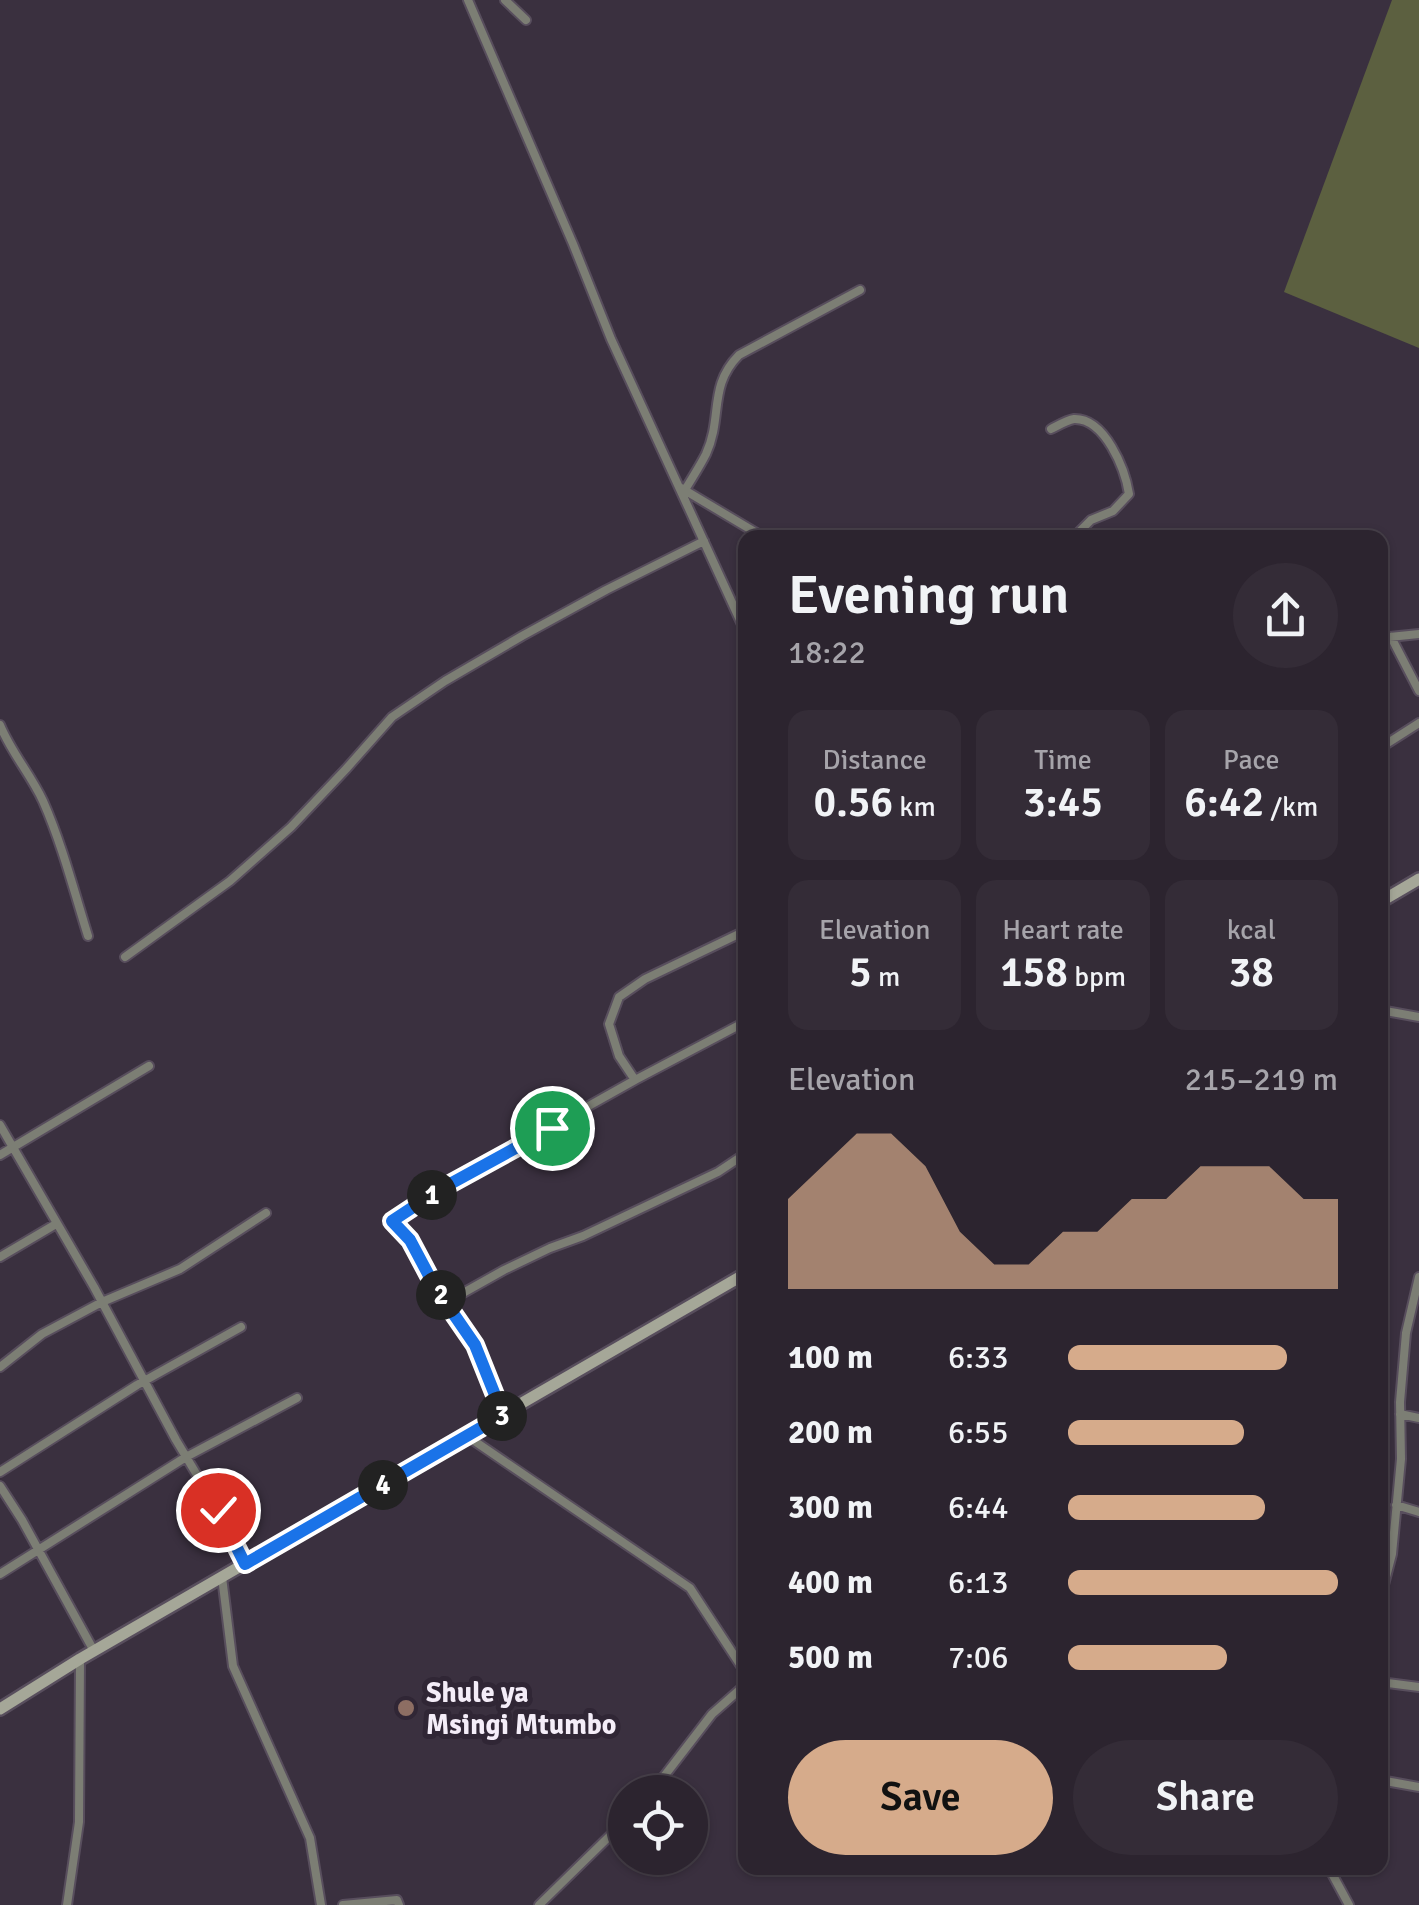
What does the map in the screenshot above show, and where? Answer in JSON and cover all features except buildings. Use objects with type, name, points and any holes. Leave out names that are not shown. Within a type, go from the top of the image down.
[{"type":"street","points":[[468,0],[610,339],[738,615]]},
{"type":"street","points":[[504,0],[526,20]]},
{"type":"street","points":[[681,487],[707,453],[725,369],[739,355],[860,290]]},
{"type":"street","points":[[1051,429],[1072,419],[1092,424],[1126,472],[1128,494],[1113,511],[1091,520],[1082,530]]},
{"type":"street","points":[[681,487],[752,530]]},
{"type":"street","points":[[125,956],[230,881],[291,827],[392,717],[444,681],[522,636],[704,541]]},
{"type":"street","points":[[1388,637],[1419,634]]},
{"type":"street","points":[[1391,637],[1419,692]]},
{"type":"street","points":[[1388,743],[1419,723]]},
{"type":"street","points":[[0,726],[42,798],[88,936]]},
{"type":"street","points":[[1388,897],[1419,880]]},
{"type":"street","points":[[636,1080],[619,1056],[609,1024],[619,998],[645,979],[738,933]]},
{"type":"street","points":[[1388,1011],[1419,1017]]},
{"type":"street","points":[[503,1415],[475,1345],[435,1287],[410,1240],[392,1221],[439,1190],[738,1026]]},
{"type":"street","points":[[0,1155],[149,1066]]},
{"type":"street","points":[[0,1125],[245,1564]]},
{"type":"street","points":[[447,1302],[535,1255],[718,1172],[738,1159]]},
{"type":"street","points":[[0,1367],[42,1334],[180,1268],[266,1213]]},
{"type":"street","points":[[0,1256],[56,1224]]},
{"type":"street","points":[[1388,1569],[1401,1459],[1406,1334],[1419,1277]]},
{"type":"street","points":[[0,1709],[738,1278]]},
{"type":"street","points":[[0,1472],[241,1327]]},
{"type":"street","points":[[0,1574],[186,1457],[297,1398]]},
{"type":"street","points":[[1400,1414],[1419,1418]]},
{"type":"street","points":[[467,1436],[690,1588],[738,1661]]},
{"type":"street","points":[[0,1486],[94,1651]]},
{"type":"street","points":[[1396,1505],[1419,1512]]},
{"type":"street","points":[[222,1577],[232,1666],[310,1838],[321,1905]]},
{"type":"street","points":[[67,1905],[79,1822],[80,1659]]},
{"type":"street","points":[[1388,1683],[1419,1687]]},
{"type":"street","points":[[665,1775],[712,1714],[738,1691]]},
{"type":"street","points":[[1388,1781],[1419,1787]]},
{"type":"street","points":[[539,1905],[608,1837]]},
{"type":"street","points":[[1333,1875],[1348,1905]]},
{"type":"street","points":[[343,1905],[397,1900],[399,1905]]},
{"type":"green space","points":[[1392,0],[1419,0],[1419,348],[1284,292]]},
{"type":"place","name":"Shule ya Msingi Mtumbo","points":[[406,1708]]},
{"type":"route","points":[[218,1510],[245,1564],[503,1415],[475,1345],[435,1287],[410,1240],[392,1221],[439,1190],[552,1128]]}]
